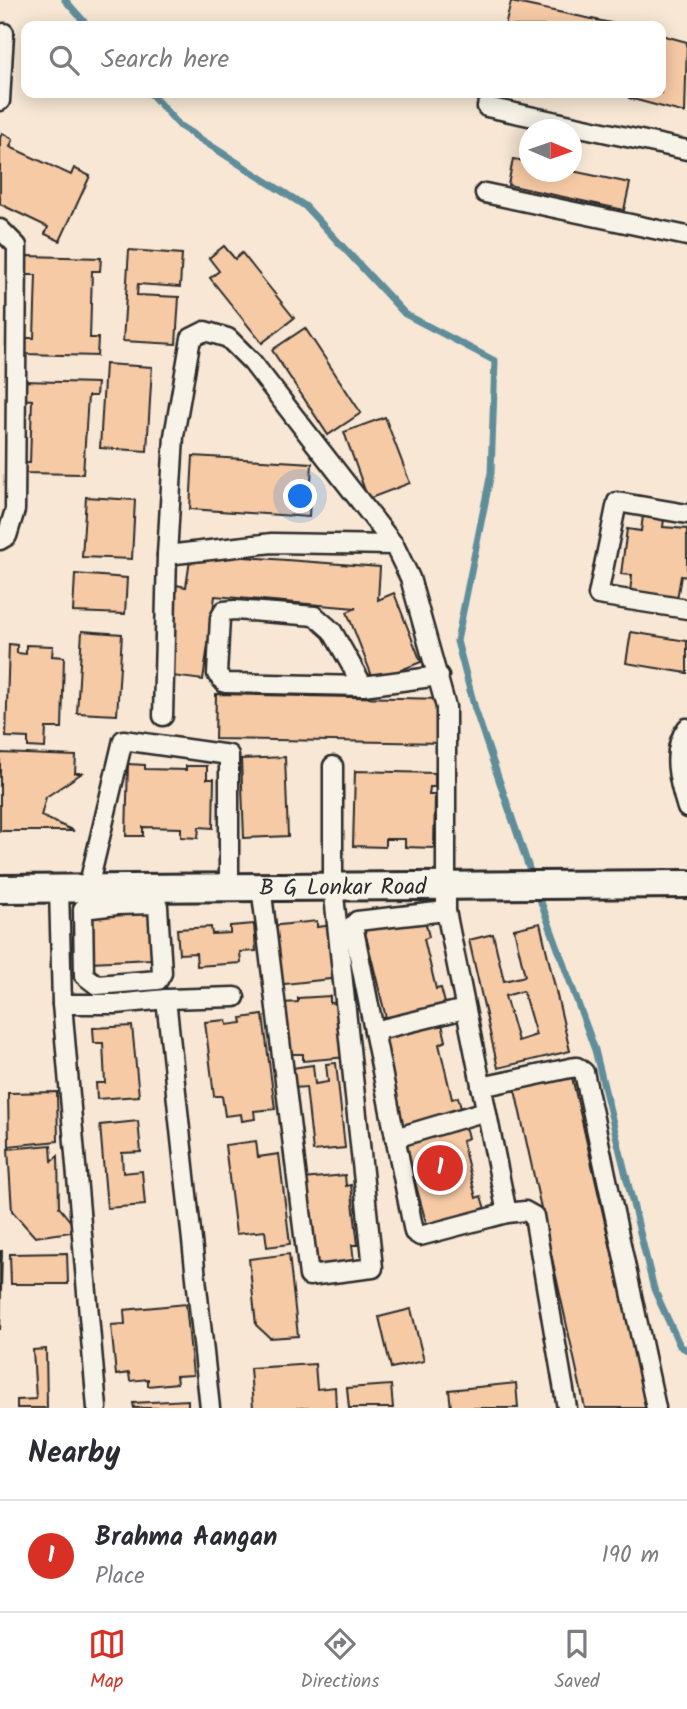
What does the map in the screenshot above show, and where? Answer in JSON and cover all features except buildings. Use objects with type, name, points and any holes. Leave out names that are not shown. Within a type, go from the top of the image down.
[{"type":"street","points":[[0,101],[4,33]]},
{"type":"street","points":[[487,107],[687,150]]},
{"type":"street","points":[[485,194],[687,236]]},
{"type":"street","points":[[0,229],[17,246],[15,510],[7,536],[0,540]]},
{"type":"street","points":[[163,716],[167,555],[174,436],[191,338],[205,331],[228,338],[252,362],[394,545],[410,579],[446,707],[446,911],[507,1213]]},
{"type":"street","points":[[687,514],[617,502],[598,595],[687,609]]},
{"type":"street","points":[[167,555],[263,543],[394,545]]},
{"type":"street","points":[[363,686],[332,631],[315,616],[235,610],[224,611],[220,618],[217,674],[225,683],[363,686],[439,676]]},
{"type":"street","points":[[687,728],[680,737],[676,755],[687,808]]},
{"type":"street","points":[[88,888],[123,740],[229,755],[229,887]]},
{"type":"street","points":[[261,887],[309,1276],[373,1268],[333,886],[334,766]]},
{"type":"street","name":"B G Lonkar Road","points":[[0,889],[88,888],[117,897],[229,887],[687,884]]},
{"type":"street","points":[[59,889],[62,1004],[97,1408]]},
{"type":"street","points":[[117,897],[158,906],[162,974],[158,980],[97,985],[84,975],[82,909],[117,897]]},
{"type":"street","points":[[446,911],[355,922],[353,928],[416,1235],[454,1228],[507,1213],[525,1211],[534,1216],[567,1408]]},
{"type":"street","points":[[116,984],[116,1004]]},
{"type":"street","points":[[62,1004],[116,1004],[235,997]]},
{"type":"street","points":[[166,999],[210,1408]]},
{"type":"street","points":[[374,1031],[465,1009]]},
{"type":"street","points":[[481,1087],[570,1068],[577,1067],[584,1072],[656,1408]]},
{"type":"street","points":[[395,1138],[486,1111]]},
{"type":"waterway","points":[[65,0],[84,21]]},
{"type":"waterway","points":[[155,98],[180,126],[305,206],[405,314],[495,361],[491,473],[457,641],[475,709],[533,880]]},
{"type":"waterway","points":[[537,891],[595,1050],[654,1289],[680,1346],[687,1350]]},
{"type":"place","name":"Brahma Aangan","points":[[440,1168]]}]
